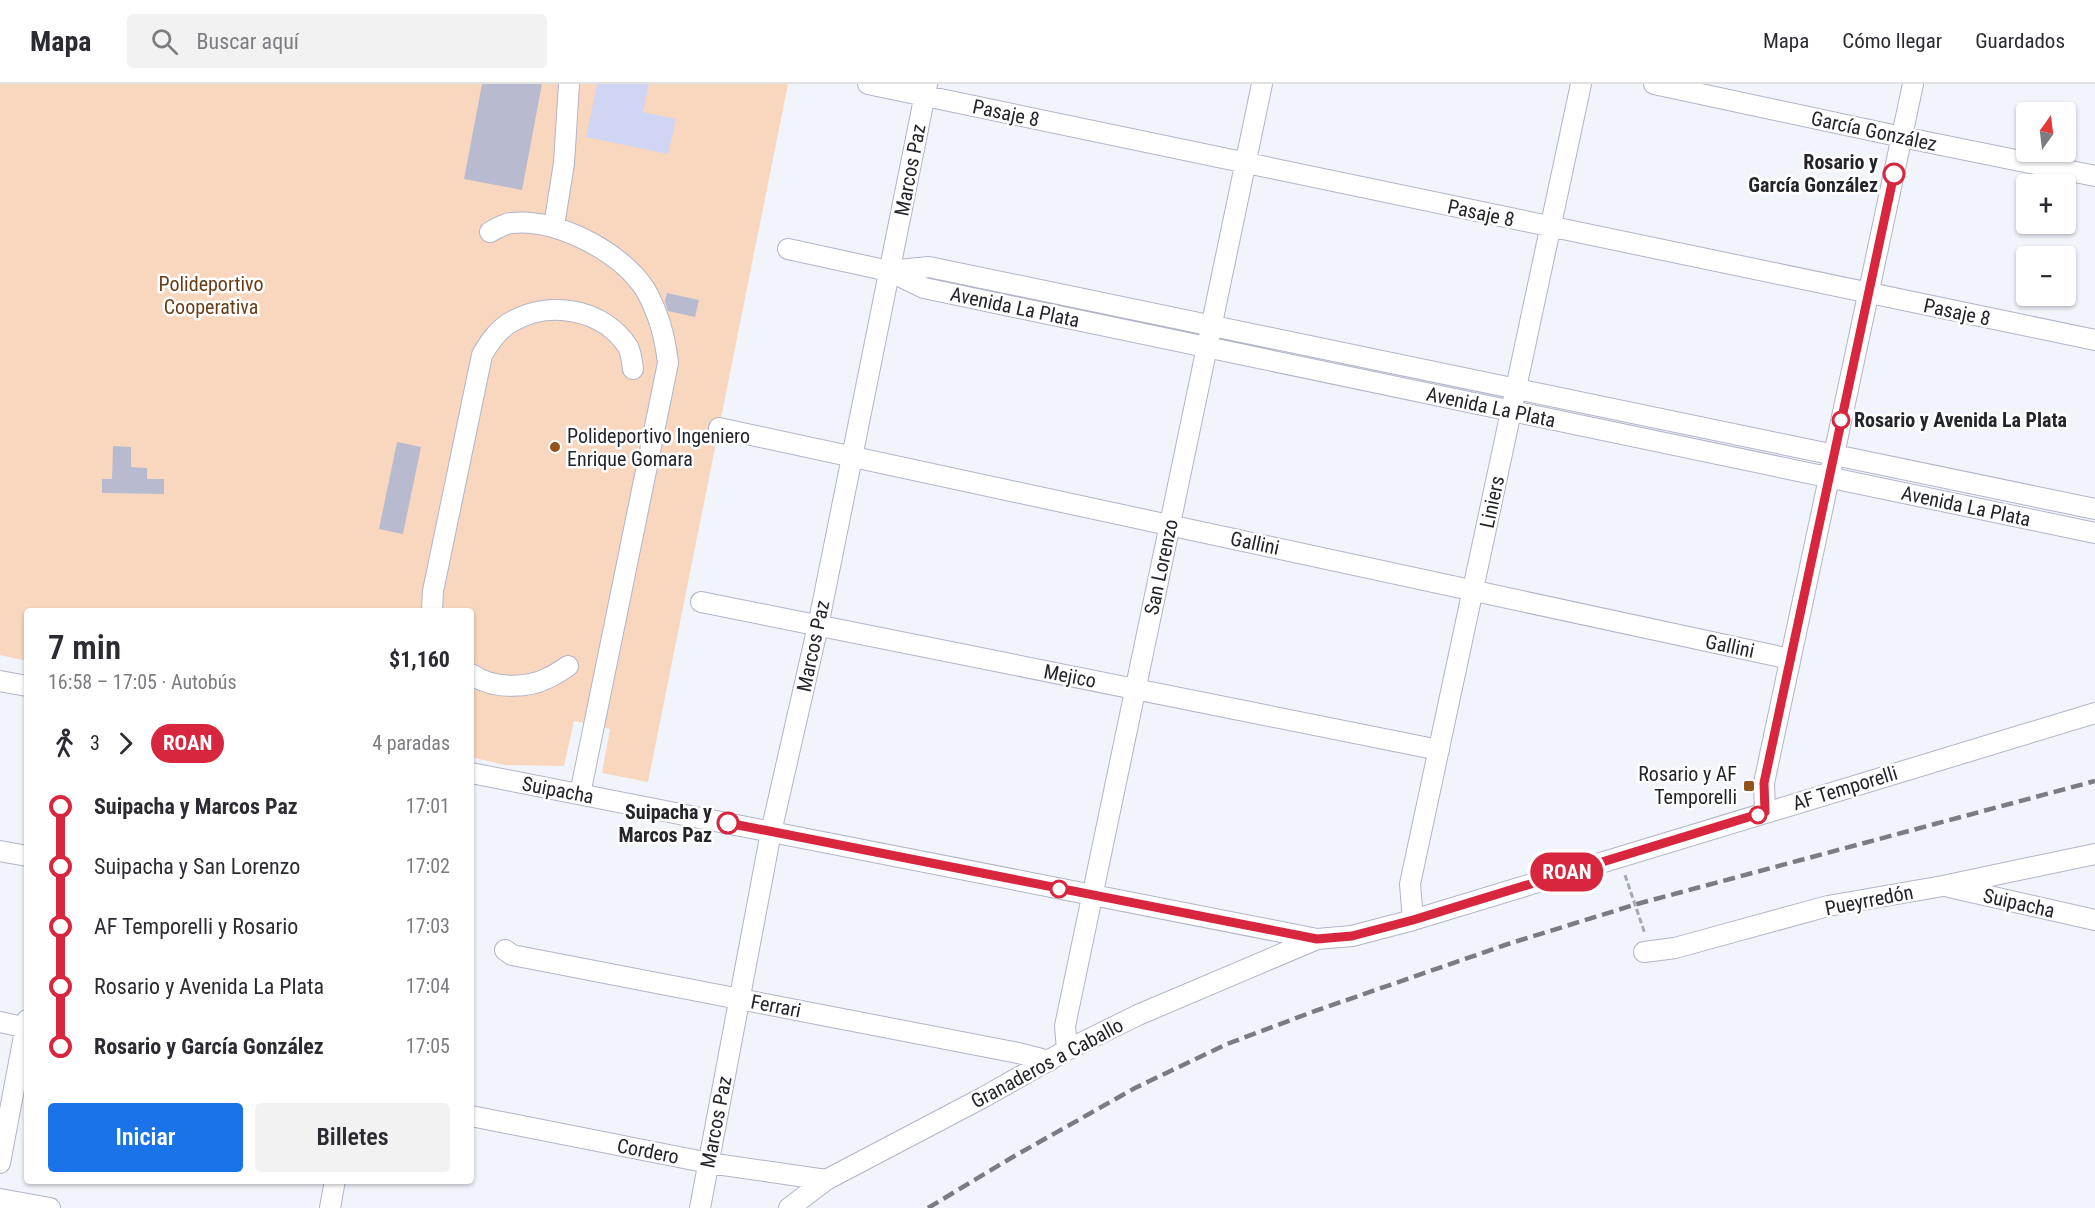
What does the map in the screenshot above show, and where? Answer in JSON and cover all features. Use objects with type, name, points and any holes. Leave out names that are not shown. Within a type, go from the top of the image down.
[{"type":"street","points":[[554,226],[564,163],[569,84]]},
{"type":"street","name":"Pasaje 8","points":[[868,84],[926,90],[1245,164],[2095,340]]},
{"type":"street","name":"San Lorenzo","points":[[1068,1050],[1065,1026],[1262,84]]},
{"type":"street","name":"Liniers","points":[[1413,920],[1410,884],[1581,84]]},
{"type":"street","name":"García González","points":[[1654,84],[2095,176]]},
{"type":"street","points":[[1765,812],[1764,783],[1913,84]]},
{"type":"street","name":"Marcos Paz","points":[[700,1208],[771,832],[818,626],[926,90]]},
{"type":"street","points":[[490,232],[508,224],[534,223],[554,226],[597,246],[622,265],[644,287],[660,318],[666,341],[668,363],[580,794]]},
{"type":"street","name":"Avenida La Plata","points":[[788,249],[889,271],[924,288],[2095,533]]},
{"type":"street","name":"Avenida La Plata","points":[[889,271],[928,267],[2095,509]]},
{"type":"street","points":[[432,608],[433,591],[482,355],[494,336],[511,321],[531,313],[554,309],[586,313],[612,329],[629,348],[633,369]]},
{"type":"street","name":"Gallini","points":[[719,428],[1790,659]]},
{"type":"street","name":"Mejico","points":[[701,602],[1438,750]]},
{"type":"street","points":[[474,675],[498,685],[523,686],[547,679],[568,666]]},
{"type":"street","points":[[0,681],[24,685]]},
{"type":"street","name":"AF Temporelli","points":[[1317,939],[1352,936],[1413,920],[2095,713]]},
{"type":"street","name":"Suipacha","points":[[474,774],[1317,939]]},
{"type":"street","points":[[0,851],[24,855]]},
{"type":"street","name":"Pueyrredón","points":[[1644,952],[1676,948],[1828,906],[1943,886],[2095,854]]},
{"type":"street","name":"Suipacha","points":[[1943,886],[2095,920]]},
{"type":"street","name":"Granaderos a Caballo","points":[[789,1208],[826,1180],[1068,1050],[1138,1015],[1317,939]]},
{"type":"street","name":"Ferrari","points":[[505,950],[512,955],[1018,1053],[1049,1061]]},
{"type":"street","points":[[0,1022],[24,1025]]},
{"type":"street","points":[[0,1163],[24,1036]]},
{"type":"street","name":"Cordero","points":[[474,1117],[709,1163],[826,1180]]},
{"type":"street","points":[[330,1208],[334,1184]]},
{"type":"street","points":[[0,1198],[50,1208]]},
{"type":"path","points":[[1618,856],[1646,936],[1644,952]]},
{"type":"green space","name":"Polideportivo Cooperativa","points":[[0,84],[788,84],[648,782],[602,773],[610,729],[574,721],[564,766],[505,765],[474,758],[474,608],[24,608],[24,660],[0,655]]},
{"type":"water","points":[[597,84],[649,84],[643,112],[676,119],[668,154],[586,137]]},
{"type":"building","points":[[482,84],[542,84],[522,190],[464,179]]},
{"type":"building","points":[[667,293],[699,300],[695,317],[668,311],[665,301]]},
{"type":"building","points":[[397,442],[421,447],[403,534],[379,529]]},
{"type":"building","points":[[113,446],[131,447],[131,467],[147,468],[147,479],[164,479],[164,494],[102,493],[102,479],[112,479]]},
{"type":"railway","points":[[928,1208],[1135,1088],[1227,1044],[1315,1011],[1508,944],[1637,904],[2095,781]]},
{"type":"bus line","name":"ROAN","points":[[728,823],[1317,939],[1352,936],[1413,920],[1765,812],[1764,783],[1894,174]]},
{"type":"place","name":"Rosario y García González","points":[[1894,174]]},
{"type":"place","name":"Rosario y Avenida La Plata","points":[[1841,420]]},
{"type":"place","name":"Polideportivo Ingeniero Enrique Gomara","points":[[555,447]]},
{"type":"place","name":"Rosario y AF Temporelli","points":[[1749,786]]},
{"type":"place","name":"Suipacha y Marcos Paz","points":[[728,823]]}]
